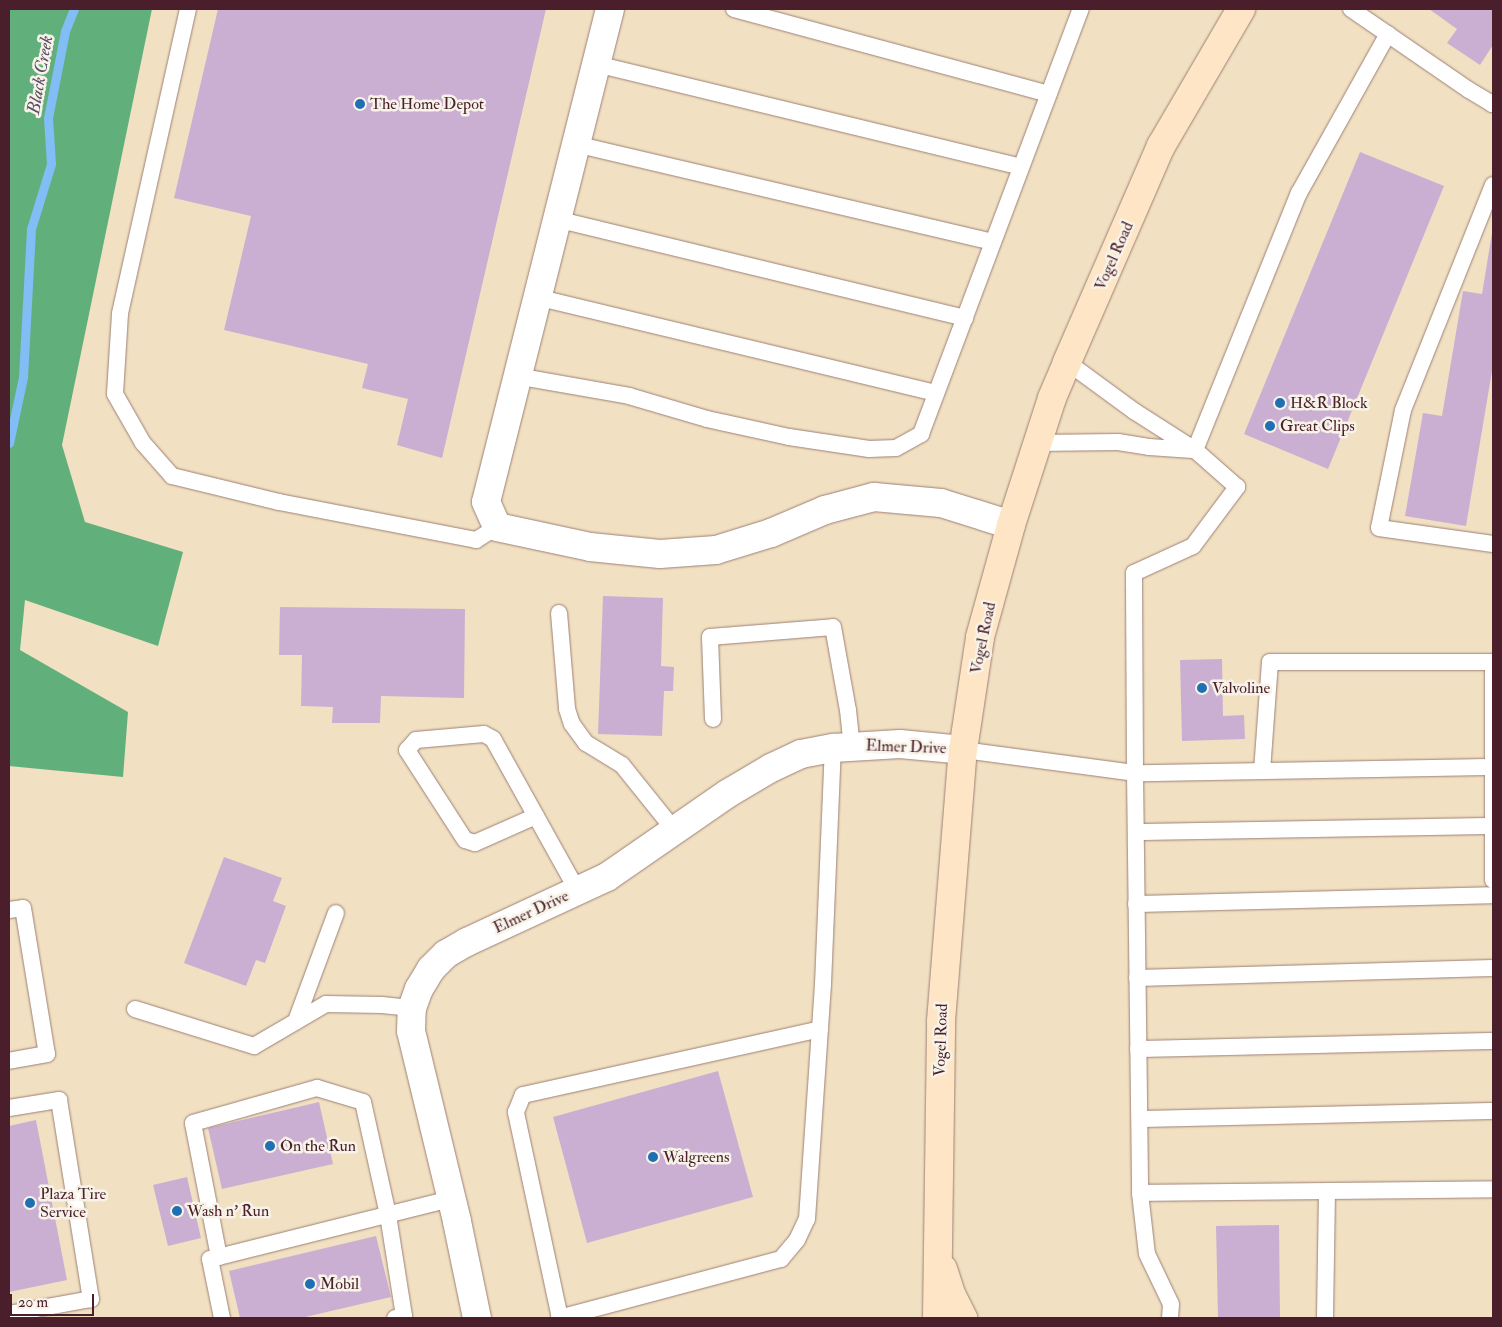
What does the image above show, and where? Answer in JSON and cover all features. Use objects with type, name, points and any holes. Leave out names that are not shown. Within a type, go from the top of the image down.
[{"type":"main road","name":"Vogel Road","points":[[937,1318],[941,1021],[963,750],[980,637],[1011,525],[1037,443],[1067,362],[1162,146],[1241,9]]},
{"type":"main road","points":[[916,1318],[927,1294],[938,1253]]},
{"type":"main road","points":[[938,1253],[952,1296],[963,1318]]},
{"type":"street","points":[[610,9],[516,376],[486,502],[497,526],[590,547],[660,554],[716,550],[770,533],[825,510],[874,497],[940,503],[1011,525]]},
{"type":"street","name":"Elmer Drive","points":[[477,1318],[451,1198],[415,1056],[411,1031],[412,1008],[418,989],[431,969],[446,954],[467,942],[606,878],[727,794],[771,768],[801,754],[842,747],[900,744],[963,750]]},
{"type":"lane","points":[[188,9],[120,314],[115,394],[143,443],[172,476],[279,502],[476,540],[497,526]]},
{"type":"lane","points":[[734,9],[1048,94]]},
{"type":"lane","points":[[1351,9],[1493,104]]},
{"type":"lane","points":[[516,376],[629,396],[707,419],[789,437],[869,449],[896,448],[921,434],[1048,94],[1076,10]]},
{"type":"lane","points":[[1196,450],[1299,194],[1388,34]]},
{"type":"lane","points":[[596,64],[1021,167]]},
{"type":"lane","points":[[575,144],[993,242]]},
{"type":"lane","points":[[1493,184],[1403,410],[1379,528],[1493,544]]},
{"type":"lane","points":[[556,219],[965,318]]},
{"type":"lane","points":[[536,297],[936,394]]},
{"type":"lane","points":[[1067,362],[1134,411],[1196,450],[1237,487],[1192,546],[1134,574],[1140,1193],[1147,1254],[1171,1304],[1170,1318]]},
{"type":"lane","points":[[1037,443],[1118,442],[1149,447],[1196,450]]},
{"type":"lane","points":[[559,613],[567,709],[572,724],[586,743],[622,765],[674,830]]},
{"type":"lane","points":[[713,719],[710,637],[833,627],[848,710],[842,747],[807,1219],[797,1240],[781,1258],[560,1318],[516,1112],[523,1095],[820,1029]]},
{"type":"lane","points":[[1262,771],[1270,662],[1493,662],[1493,880]]},
{"type":"lane","points":[[536,816],[475,843],[465,840],[407,750],[416,740],[484,734],[492,739],[536,816],[577,890]]},
{"type":"lane","points":[[963,750],[1135,773],[1493,767]]},
{"type":"lane","points":[[1136,832],[1493,826]]},
{"type":"lane","points":[[1136,904],[1493,895]]},
{"type":"lane","points":[[9,910],[23,908],[47,1054],[9,1061]]},
{"type":"lane","points":[[296,1021],[336,913]]},
{"type":"lane","points":[[1138,978],[1493,968]]},
{"type":"lane","points":[[134,1009],[254,1046],[326,1004],[382,1005],[412,1008]]},
{"type":"lane","points":[[1138,1049],[1493,1040]]},
{"type":"lane","points":[[219,1257],[193,1123],[317,1088],[363,1102],[388,1214],[404,1316],[395,1318]]},
{"type":"lane","points":[[9,1108],[59,1100],[91,1299],[9,1314]]},
{"type":"lane","points":[[1140,1119],[1493,1111]]},
{"type":"lane","points":[[1140,1193],[1493,1189]]},
{"type":"lane","points":[[1325,1318],[1327,1191]]},
{"type":"lane","points":[[222,1318],[210,1259],[451,1198]]},
{"type":"green space","points":[[9,9],[152,9],[62,445],[85,522],[183,552],[158,646],[25,600],[20,650],[128,712],[123,777],[9,766]]},
{"type":"building","name":"The Home Depot","points":[[218,9],[546,9],[442,458],[397,445],[408,399],[362,388],[368,364],[224,330],[251,216],[174,198]]},
{"type":"building","points":[[1429,9],[1493,9],[1493,45],[1480,65],[1447,43],[1457,29]]},
{"type":"building","points":[[1360,152],[1444,186],[1328,469],[1244,434]]},
{"type":"building","points":[[1492,233],[1493,365],[1466,526],[1405,516],[1423,413],[1442,416],[1463,291],[1482,294]]},
{"type":"building","points":[[603,596],[663,598],[661,666],[674,667],[673,691],[664,691],[662,736],[598,734]]},
{"type":"building","points":[[280,607],[465,609],[464,698],[381,696],[380,723],[332,723],[333,707],[301,706],[302,655],[279,655]]},
{"type":"building","name":"Valvoline","points":[[1222,659],[1223,716],[1244,715],[1245,739],[1182,741],[1180,660]]},
{"type":"building","points":[[224,857],[282,878],[273,901],[286,906],[265,963],[256,960],[246,986],[184,963]]},
{"type":"building","name":"Walgreens","points":[[718,1071],[753,1197],[587,1243],[553,1117]]},
{"type":"building","name":"On the Run","points":[[319,1102],[333,1164],[222,1189],[208,1128]]},
{"type":"building","name":"Plaza Tire Service","points":[[36,1120],[67,1280],[9,1292],[9,1126]]},
{"type":"building","name":"Wash n’ Run","points":[[187,1177],[201,1238],[168,1246],[153,1185]]},
{"type":"building","points":[[1279,1225],[1280,1318],[1218,1318],[1216,1226]]},
{"type":"building","name":"Mobil","points":[[376,1236],[391,1297],[301,1318],[240,1318],[229,1271]]},
{"type":"waterway","name":"Black Creek","points":[[9,443],[23,377],[31,229],[51,164],[48,118],[65,31],[74,9]]},
{"type":"place","name":"The Home Depot","points":[[360,104]]},
{"type":"place","name":"H&R Block","points":[[1280,403]]},
{"type":"place","name":"Great Clips","points":[[1270,426]]},
{"type":"place","name":"Valvoline","points":[[1202,688]]},
{"type":"place","name":"On the Run","points":[[270,1146]]},
{"type":"place","name":"Walgreens","points":[[653,1157]]},
{"type":"place","name":"Plaza Tire Service","points":[[30,1203]]},
{"type":"place","name":"Wash n’ Run","points":[[177,1211]]},
{"type":"place","name":"Mobil","points":[[310,1284]]}]
